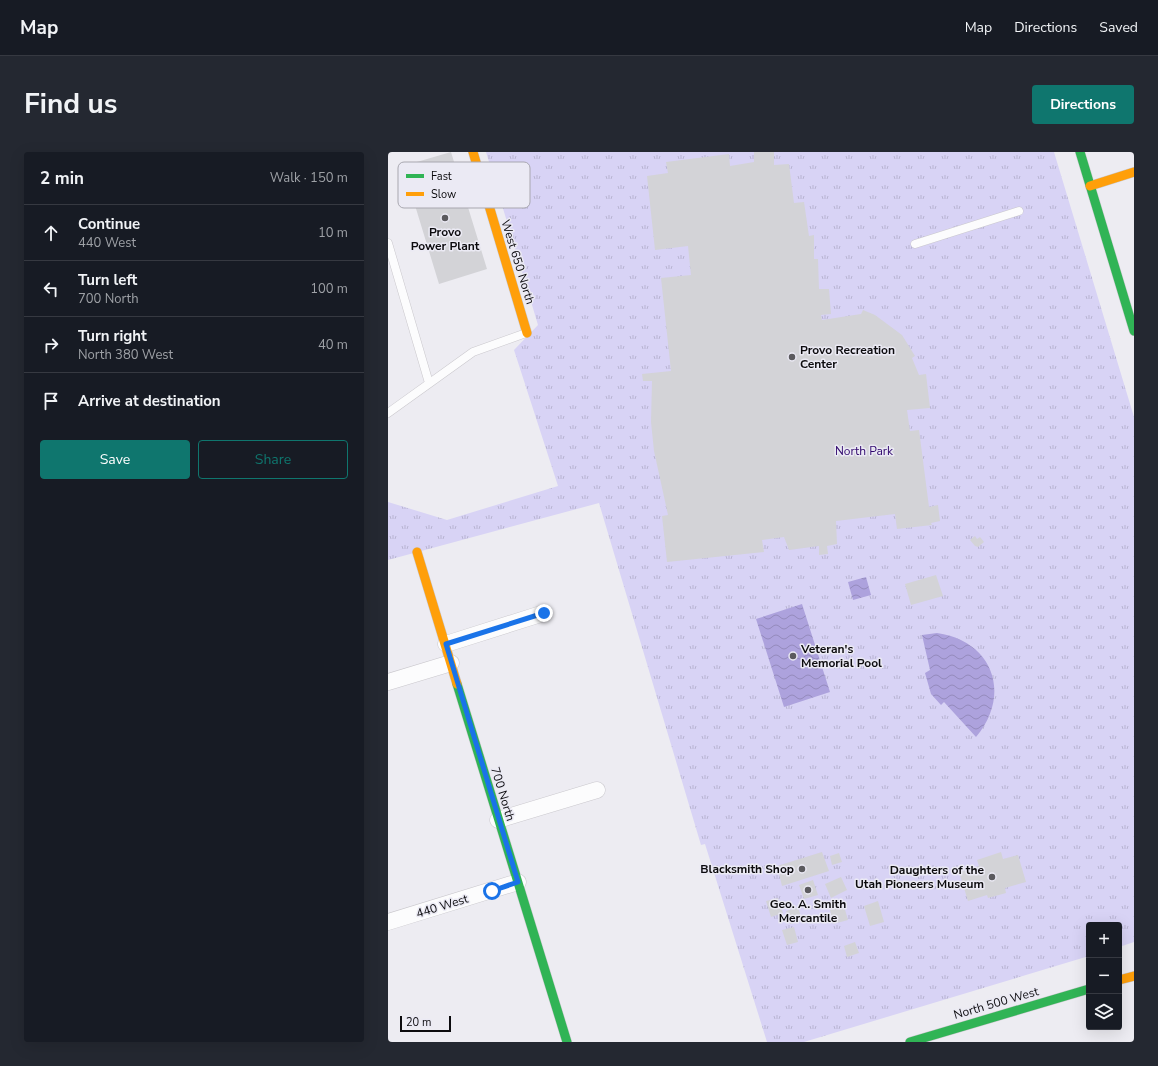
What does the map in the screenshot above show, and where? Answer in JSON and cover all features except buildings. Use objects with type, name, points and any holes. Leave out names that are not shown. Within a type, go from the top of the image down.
[{"type":"street","name":"West 650 North","points":[[473,152],[476,162]]},
{"type":"street","points":[[1080,152],[1134,331]]},
{"type":"street","points":[[1090,186],[1134,172]]},
{"type":"street","name":"West 650 North","points":[[489,208],[526,333]]},
{"type":"street","name":"700 North","points":[[417,552],[567,1042]]},
{"type":"street","points":[[446,644],[544,613]]},
{"type":"street","points":[[388,682],[452,663]]},
{"type":"street","points":[[498,820],[597,790]]},
{"type":"street","name":"440 West","points":[[388,922],[518,882]]},
{"type":"street","points":[[1122,979],[1134,976]]},
{"type":"street","name":"North 500 West","points":[[910,1042],[954,1035],[1086,990]]},
{"type":"lane","points":[[915,244],[1019,211]]},
{"type":"lane","points":[[388,243],[429,383]]},
{"type":"lane","points":[[388,413],[473,352],[526,333]]},
{"type":"green space","name":"North Park","points":[[486,152],[1054,152],[1134,417],[1134,942],[1122,946],[1122,922],[1086,922],[1086,957],[804,1042],[767,1042],[705,844],[701,845],[599,503],[388,560],[388,502],[447,520],[558,486],[514,350],[538,325],[503,208],[530,208],[530,162],[489,162]]},
{"type":"water","points":[[866,577],[871,595],[853,600],[848,582]]},
{"type":"water","name":"Veteran's Memorial Pool","points":[[802,604],[830,692],[784,707],[756,619]]},
{"type":"water","points":[[937,633],[956,638],[972,647],[983,658],[991,672],[994,687],[993,704],[987,721],[976,737],[944,702],[941,705],[931,694],[925,673],[930,670],[922,635]]},
{"type":"traffic: fast","points":[[1080,152],[1134,331]]},
{"type":"traffic: fast","points":[[457,684],[567,1042]]},
{"type":"traffic: fast","points":[[910,1042],[1086,990]]},
{"type":"traffic: slow","points":[[473,152],[476,162]]},
{"type":"traffic: slow","points":[[1090,186],[1134,172]]},
{"type":"traffic: slow","points":[[490,208],[527,333]]},
{"type":"traffic: slow","points":[[417,552],[457,684]]},
{"type":"traffic: slow","points":[[1122,979],[1134,976]]},
{"type":"place","name":"Provo Power Plant","points":[[445,218]]},
{"type":"place","name":"Provo Recreation Center","points":[[792,357]]},
{"type":"place","name":"Veteran's Memorial Pool","points":[[793,656]]},
{"type":"place","name":"Blacksmith Shop","points":[[802,869]]},
{"type":"place","name":"Daughters of the Utah Pioneers Museum","points":[[992,877]]},
{"type":"place","name":"Geo. A. Smith Mercantile","points":[[808,890]]},
{"type":"route","points":[[492,891],[518,882],[446,644],[544,613]]}]
